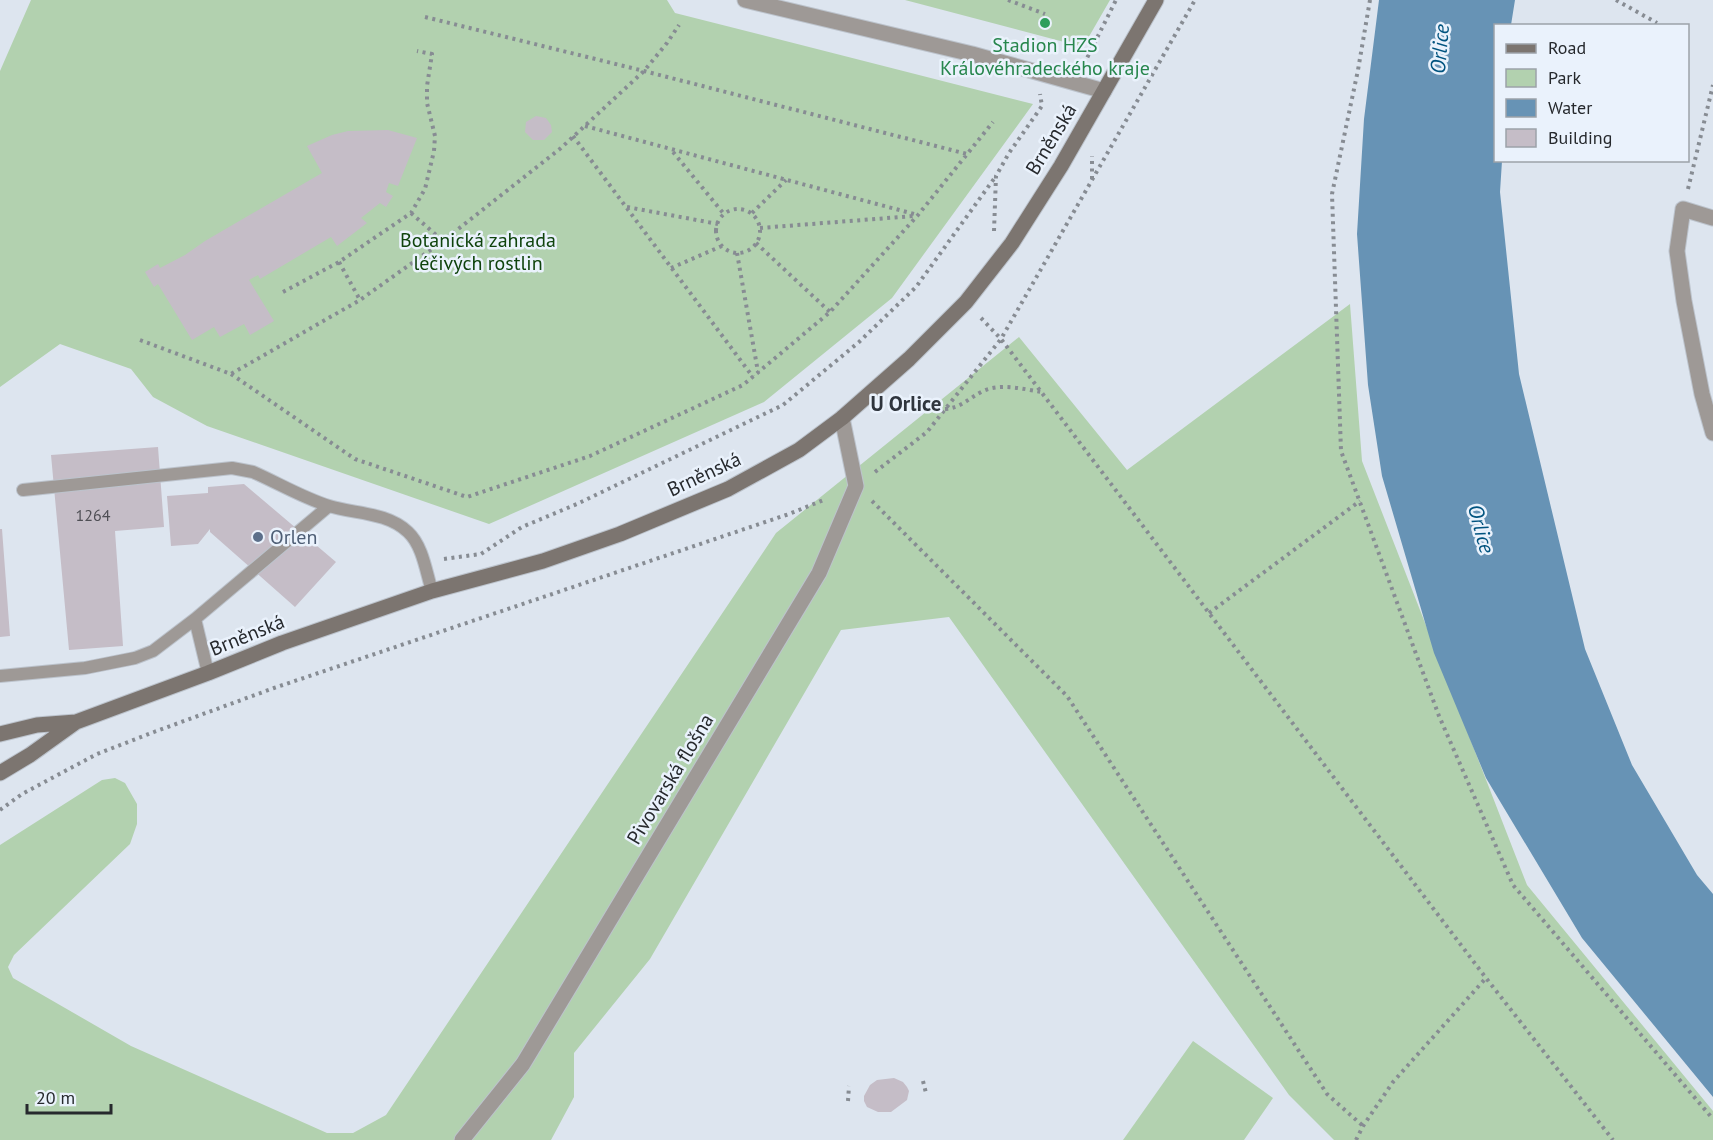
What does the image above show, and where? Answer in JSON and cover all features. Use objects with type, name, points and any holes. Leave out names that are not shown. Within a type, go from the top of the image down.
[{"type":"street","points":[[745,0],[972,54],[1104,91]]},
{"type":"street","name":"Brněnská","points":[[0,734],[37,725],[76,722],[208,674],[282,643],[432,591],[543,561],[620,534],[728,489],[799,450],[842,418],[909,359],[966,302],[1012,243],[1061,166],[1156,0]]},
{"type":"street","points":[[1713,218],[1683,209],[1677,251],[1702,394],[1713,433]]},
{"type":"street","points":[[842,418],[856,486]]},
{"type":"street","name":"Pivovarská flošna","points":[[462,1140],[523,1064],[813,583],[856,486]]},
{"type":"street","name":"Brněnská","points":[[0,773],[76,722]]},
{"type":"lane","points":[[22,490],[243,469],[329,506],[371,515],[401,526],[414,539],[432,591]]},
{"type":"lane","points":[[0,676],[60,672],[135,658],[166,643],[329,506]]},
{"type":"lane","points":[[195,619],[208,674]]},
{"type":"path","points":[[1008,0],[1045,14]]},
{"type":"path","points":[[1074,83],[1116,0]]},
{"type":"path","points":[[0,810],[22,794],[97,754],[154,732],[274,688],[789,514],[856,486],[927,432],[1001,339],[1195,0]]},
{"type":"path","points":[[1370,0],[1332,194],[1341,451],[1439,716],[1513,885],[1713,1119]]},
{"type":"path","points":[[1616,0],[1657,23]]},
{"type":"path","points":[[425,17],[644,70],[967,154]]},
{"type":"path","points":[[231,374],[360,300],[443,241],[534,170],[585,126],[644,70],[668,43],[679,25]]},
{"type":"path","points":[[283,292],[339,262],[411,213],[424,189],[435,143],[427,95],[432,54],[417,51]]},
{"type":"path","points":[[423,562],[481,554],[522,527],[577,504],[783,405],[859,342],[916,287],[996,176],[1042,106],[1036,72]]},
{"type":"path","points":[[1683,209],[1713,85]]},
{"type":"path","points":[[140,340],[231,374],[355,459],[467,497],[590,456],[743,385],[830,312],[918,215],[993,122]]},
{"type":"path","points":[[585,126],[918,215]]},
{"type":"path","points":[[573,136],[753,377]]},
{"type":"path","points":[[672,150],[724,214]]},
{"type":"path","points":[[992,268],[996,176]]},
{"type":"path","points":[[752,213],[786,180]]},
{"type":"path","points":[[625,207],[718,224]]},
{"type":"path","points":[[738,209],[752,213],[760,228],[756,243],[751,249],[737,253],[722,246],[717,235],[718,224],[724,214],[738,209]]},
{"type":"path","points":[[411,213],[443,241]]},
{"type":"path","points":[[760,228],[918,215]]},
{"type":"path","points":[[756,243],[830,312]]},
{"type":"path","points":[[671,268],[722,246]]},
{"type":"path","points":[[737,253],[758,372]]},
{"type":"path","points":[[339,262],[360,300]]},
{"type":"path","points":[[966,302],[1001,339],[1042,392],[1486,978],[1613,1140]]},
{"type":"path","points":[[945,409],[955,409],[985,390],[1010,387],[1042,392]]},
{"type":"path","points":[[856,486],[1067,696],[1327,1094],[1363,1125]]},
{"type":"path","points":[[1209,613],[1360,501]]},
{"type":"path","points":[[1356,1140],[1363,1125],[1393,1082],[1486,978]]},
{"type":"path","points":[[923,1081],[926,1093]]},
{"type":"path","points":[[848,1101],[849,1086]]},
{"type":"green space","name":"Botanická zahrada léčivých rostlin","points":[[31,0],[667,0],[675,13],[1033,104],[892,298],[764,402],[489,524],[207,426],[153,397],[131,369],[60,344],[0,387],[0,71]]},
{"type":"green space","name":"Stadion HZS Královéhradeckého kraje","points":[[905,0],[1110,0],[1083,47]]},
{"type":"green space","points":[[1350,304],[1362,461],[1527,885],[1713,1111],[1713,1140],[1334,1140],[1289,1095],[949,617],[841,630],[650,959],[574,1053],[574,1097],[551,1140],[0,1140],[0,845],[102,780],[115,778],[125,783],[137,804],[137,824],[130,844],[14,955],[8,967],[13,978],[131,1046],[327,1133],[353,1133],[386,1115],[776,533],[1019,337],[1127,470]]},
{"type":"green space","points":[[1193,1041],[1273,1098],[1244,1140],[1123,1140]]},
{"type":"water","name":"Orlice","points":[[1379,0],[1515,0],[1511,24],[1494,24],[1494,162],[1502,162],[1500,192],[1519,374],[1585,649],[1632,765],[1697,875],[1713,894],[1713,1097],[1582,938],[1486,778],[1434,653],[1382,476],[1368,385],[1357,234],[1364,119]]},
{"type":"building","points":[[536,116],[546,118],[551,125],[552,132],[544,140],[533,140],[525,132],[526,122]]},
{"type":"building","points":[[388,130],[417,138],[398,186],[389,183],[386,192],[393,196],[386,207],[380,203],[361,218],[367,223],[337,246],[331,237],[260,279],[258,275],[249,280],[274,321],[250,335],[244,324],[220,337],[214,327],[192,340],[158,284],[154,287],[145,272],[158,264],[160,268],[185,255],[322,173],[307,146],[348,131]]},
{"type":"building","points":[[158,447],[164,527],[115,531],[123,646],[69,650],[51,455]]},
{"type":"building","points":[[244,484],[336,562],[295,607],[210,532],[210,529],[198,544],[171,546],[167,496],[208,493],[208,487]]},
{"type":"building","points":[[0,529],[2,529],[10,636],[0,637]]},
{"type":"building","points":[[894,1078],[903,1082],[907,1087],[909,1091],[907,1100],[891,1112],[878,1112],[867,1107],[864,1096],[870,1085],[877,1080]]},
{"type":"place","name":"Stadion HZS Královéhradeckého kraje","points":[[1045,23]]},
{"type":"place","name":"Orlen","points":[[258,537]]},
{"type":"district","name":"U Orlice","points":[[906,404]]}]
